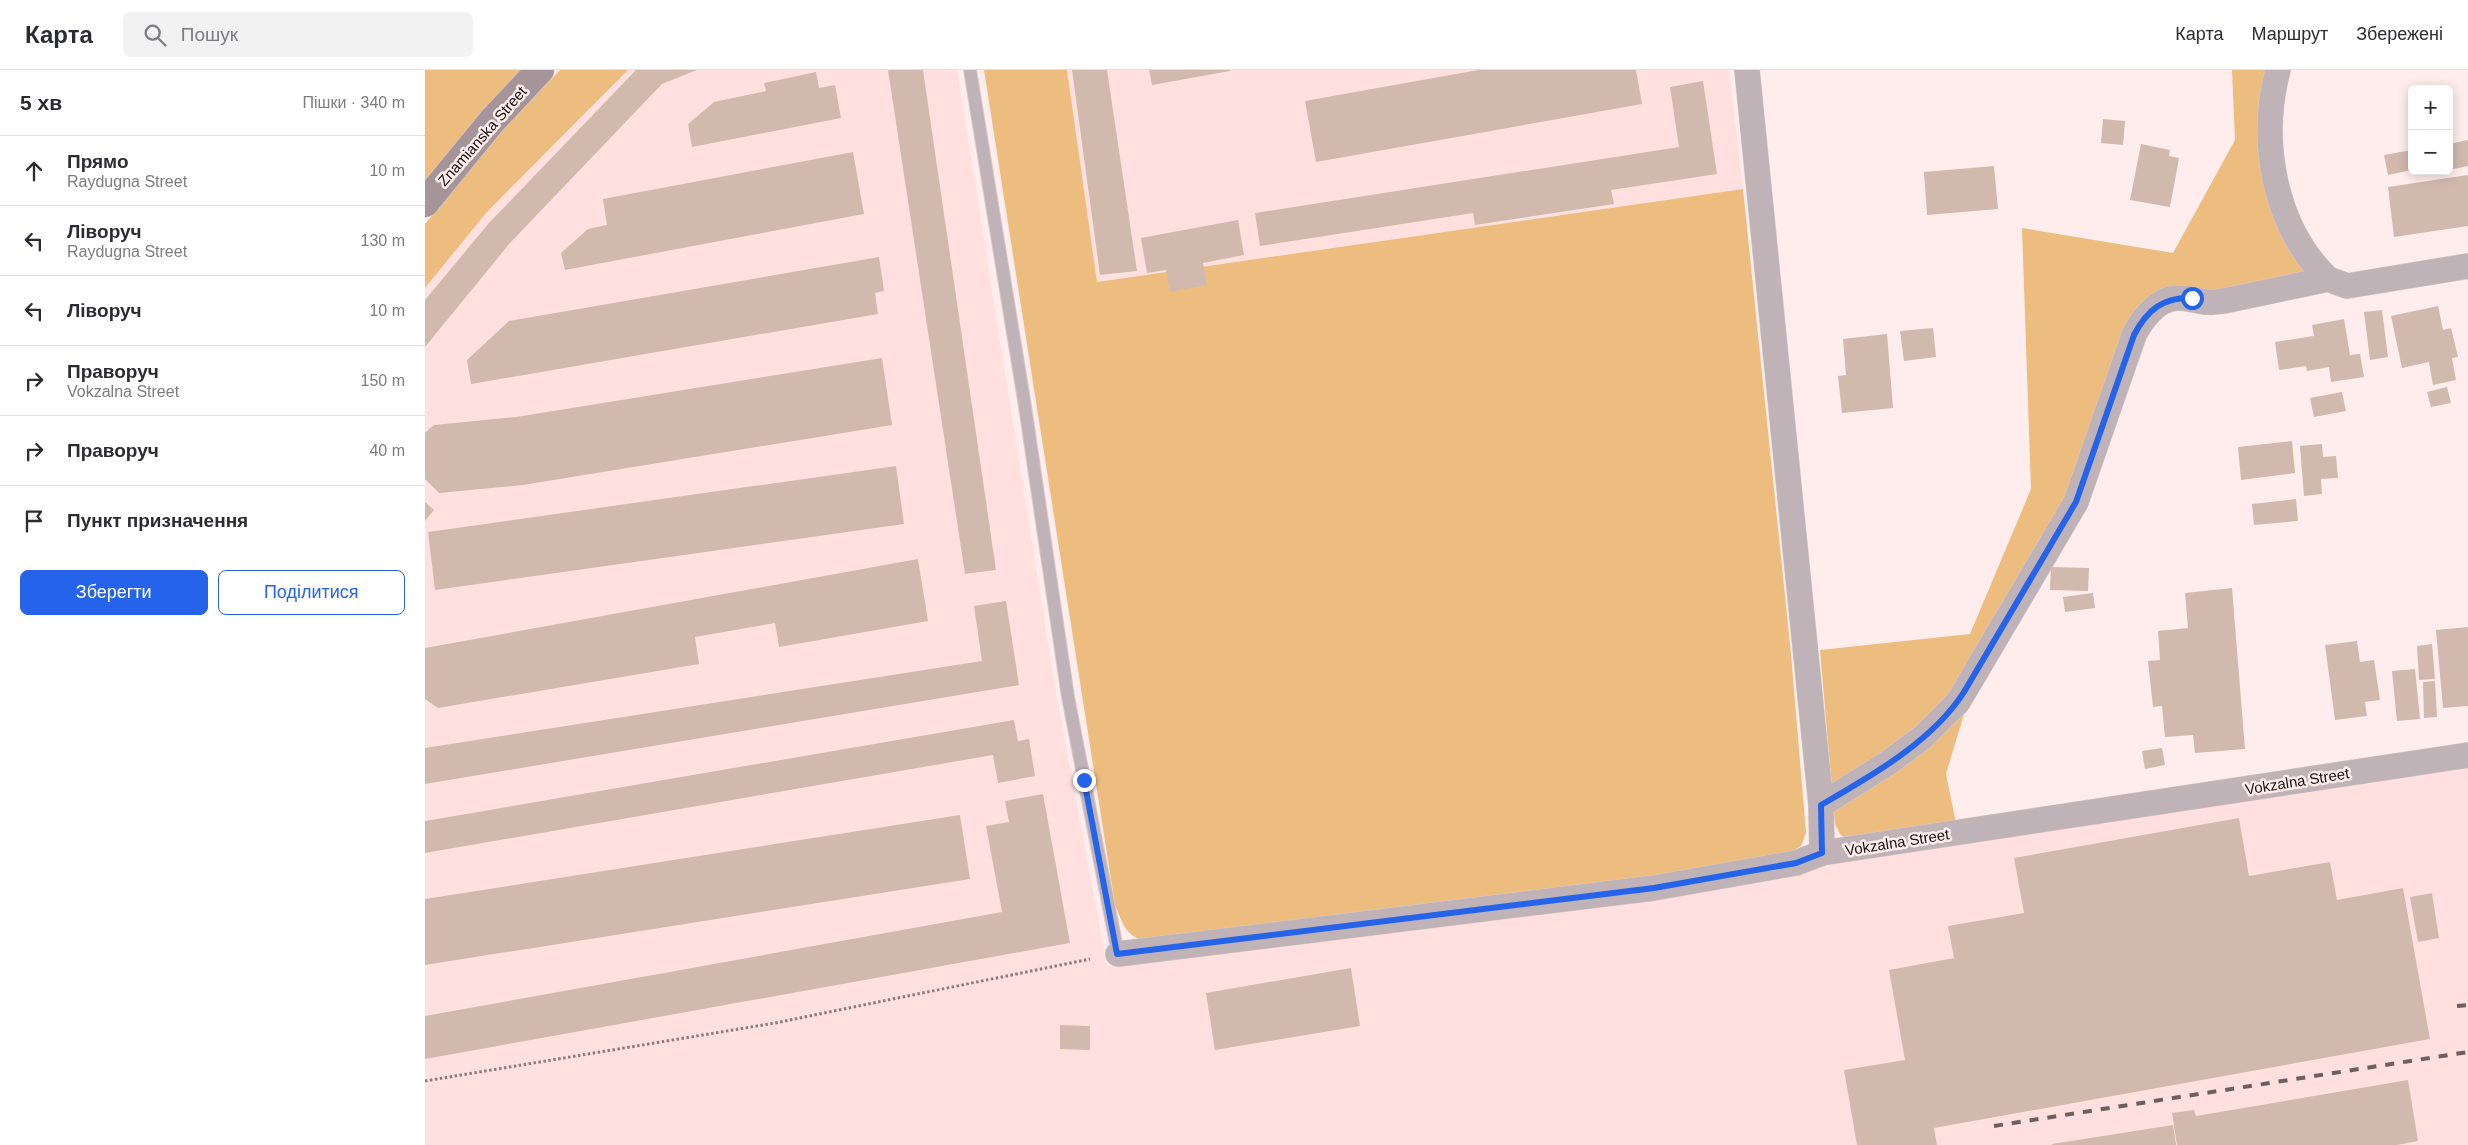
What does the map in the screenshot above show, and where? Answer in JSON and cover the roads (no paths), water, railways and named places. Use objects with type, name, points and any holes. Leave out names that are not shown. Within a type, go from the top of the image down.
[{"type":"street","name":"Znamianska Street","points":[[425,203],[491,121],[540,70]]},
{"type":"street","points":[[1747,70],[1821,805],[1822,853]]},
{"type":"street","points":[[2278,70],[2271,97],[2269,133],[2274,176],[2288,222],[2311,262],[2328,279],[2347,286],[2468,266]]},
{"type":"street","points":[[1821,805],[1881,768],[1923,737],[1958,702],[2076,502],[2134,335],[2142,320],[2165,302],[2176,298],[2192,298],[2207,302],[2224,301],[2328,279]]},
{"type":"street","name":"Vokzalna Street","points":[[1117,954],[1654,888],[1796,863],[1822,853],[2468,755]]},
{"type":"lane","points":[[970,70],[1024,400],[1068,697],[1117,954]]},
{"type":"railway","points":[[2457,1006],[2468,1005]]},
{"type":"railway","points":[[1994,1126],[2468,1052]]}]
